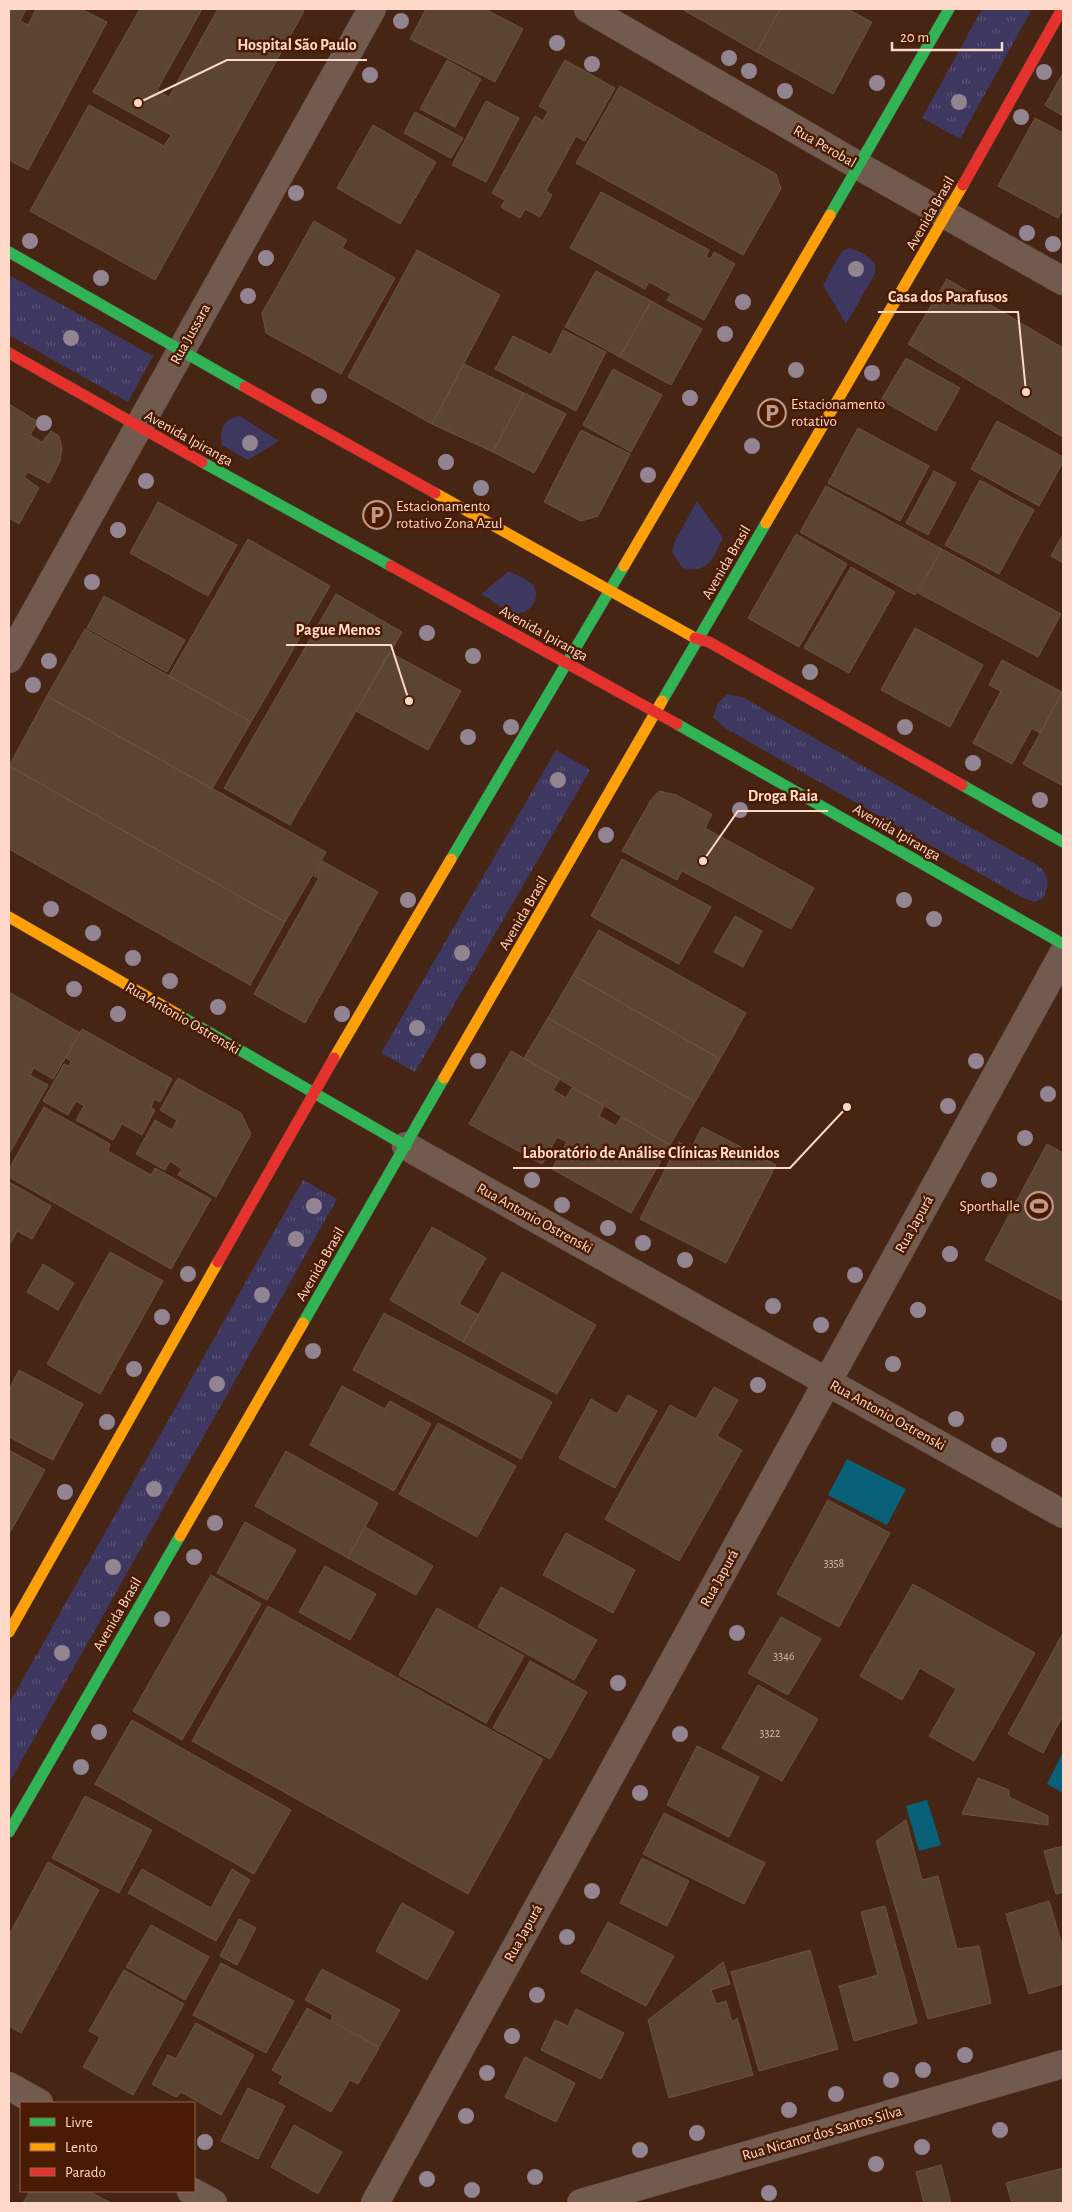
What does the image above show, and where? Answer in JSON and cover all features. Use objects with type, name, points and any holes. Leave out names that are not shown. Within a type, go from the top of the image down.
[{"type":"main road","points":[[9,1632],[313,1093],[859,166],[949,9]]},
{"type":"main road","name":"Avenida Brasil","points":[[9,1832],[698,639],[946,216],[1062,9]]},
{"type":"main road","points":[[9,252],[180,351],[698,639],[709,642],[1063,842]]},
{"type":"main road","name":"Avenida Ipiranga","points":[[9,353],[138,427],[656,712],[1063,944]]},
{"type":"main road","name":"Rua Antonio Ostrenski","points":[[9,917],[406,1146]]},
{"type":"street","name":"Rua Jussara","points":[[9,659],[372,9]]},
{"type":"street","name":"Rua Perobal","points":[[588,9],[946,216],[1063,281]]},
{"type":"street","name":"Rua Japurá","points":[[375,2203],[1063,954]]},
{"type":"street","name":"Rua Antonio Ostrenski","points":[[406,1146],[1063,1514]]},
{"type":"street","name":"Rua Nicanor dos Santos Silva","points":[[580,2203],[1063,2064]]},
{"type":"street","points":[[9,2086],[37,2102]]},
{"type":"street","points":[[193,2192],[213,2203]]},
{"type":"green space","points":[[982,9],[1032,9],[960,139],[922,118]]},
{"type":"green space","points":[[849,248],[863,254],[875,264],[875,274],[846,324],[823,285],[842,251]]},
{"type":"green space","points":[[9,275],[153,356],[128,402],[9,335]]},
{"type":"green space","points":[[240,416],[279,441],[248,460],[222,445],[221,434],[226,422]]},
{"type":"green space","points":[[697,501],[723,538],[713,558],[704,567],[699,569],[682,568],[672,552],[674,543]]},
{"type":"green space","points":[[509,571],[527,580],[535,589],[536,594],[533,604],[526,611],[515,613],[506,610],[481,594]]},
{"type":"green space","points":[[728,694],[744,698],[1040,867],[1046,875],[1048,882],[1043,898],[1035,902],[1021,897],[725,728],[713,717],[718,703]]},
{"type":"green space","points":[[556,750],[590,770],[415,1072],[381,1053]]},
{"type":"green space","points":[[303,1180],[337,1199],[9,1783],[9,1704]]},
{"type":"water","points":[[847,1459],[906,1489],[887,1525],[828,1495]]},
{"type":"water","points":[[1063,1752],[1063,1793],[1047,1784]]},
{"type":"water","points":[[927,1800],[941,1845],[919,1851],[906,1806]]},
{"type":"building","points":[[9,9],[26,9],[20,21],[28,25],[36,9],[81,9],[107,22],[28,170],[9,160]]},
{"type":"building","points":[[140,9],[202,9],[157,90],[169,97],[218,9],[300,9],[304,11],[155,280],[30,211],[89,105],[164,146],[171,135],[93,92]]},
{"type":"building","points":[[426,9],[485,9],[523,29],[495,82],[410,39]]},
{"type":"building","points":[[682,9],[780,9],[757,52]]},
{"type":"building","points":[[780,9],[847,9],[872,22],[833,94],[757,52]]},
{"type":"building","points":[[447,60],[481,79],[455,127],[420,109]]},
{"type":"building","points":[[565,60],[615,88],[585,141],[576,136],[546,191],[552,195],[540,217],[525,209],[520,218],[501,207],[505,200],[492,193],[535,116],[543,121],[548,111],[539,106]]},
{"type":"building","points":[[1063,73],[1063,116],[1045,105]]},
{"type":"building","points":[[620,86],[776,174],[781,189],[743,255],[576,163]]},
{"type":"building","points":[[486,101],[519,118],[486,182],[452,165]]},
{"type":"building","points":[[415,112],[463,138],[451,158],[404,133]]},
{"type":"building","points":[[1035,118],[1063,133],[1063,209],[1058,218],[998,186]]},
{"type":"building","points":[[373,125],[436,162],[400,224],[337,188]]},
{"type":"building","points":[[601,192],[709,250],[706,257],[711,259],[714,252],[735,264],[704,320],[667,300],[671,294],[649,282],[645,289],[570,248]]},
{"type":"building","points":[[314,221],[347,240],[342,248],[395,278],[341,374],[266,333],[262,313]]},
{"type":"building","points":[[417,250],[500,295],[432,424],[348,377]]},
{"type":"building","points":[[596,271],[651,301],[620,357],[565,327]]},
{"type":"building","points":[[947,279],[1063,348],[1063,437],[908,344]]},
{"type":"building","points":[[651,301],[702,329],[671,385],[620,357]]},
{"type":"building","points":[[563,330],[606,352],[576,411],[495,369],[513,336],[551,355]]},
{"type":"building","points":[[906,358],[960,388],[936,431],[881,400]]},
{"type":"building","points":[[464,364],[524,393],[493,452],[432,424]]},
{"type":"building","points":[[613,369],[662,395],[631,452],[583,425]]},
{"type":"building","points":[[524,393],[566,414],[534,473],[493,452]]},
{"type":"building","points":[[9,404],[38,422],[30,435],[42,442],[51,431],[59,436],[62,448],[60,461],[49,483],[28,472],[24,477],[39,488],[19,524],[9,518]]},
{"type":"building","points":[[997,421],[1063,457],[1063,462],[1039,506],[971,469]]},
{"type":"building","points":[[858,428],[929,466],[900,521],[828,483]]},
{"type":"building","points":[[581,430],[630,454],[598,516],[581,521],[544,502]]},
{"type":"building","points":[[934,471],[956,483],[928,535],[906,523]]},
{"type":"building","points":[[980,480],[1034,510],[999,574],[945,545]]},
{"type":"building","points":[[826,486],[942,549],[915,595],[800,532]]},
{"type":"building","points":[[158,502],[237,545],[208,596],[130,553]]},
{"type":"building","points":[[796,534],[847,564],[799,647],[748,618]]},
{"type":"building","points":[[1063,534],[1063,563],[1051,556]]},
{"type":"building","points":[[248,539],[330,586],[251,722],[169,676]]},
{"type":"building","points":[[942,549],[1061,614],[1038,657],[918,593]]},
{"type":"building","points":[[851,567],[895,592],[849,673],[804,648]]},
{"type":"building","points":[[336,594],[402,632],[290,825],[224,788]]},
{"type":"building","points":[[104,596],[185,640],[167,672],[87,628]]},
{"type":"building","points":[[915,628],[983,665],[950,727],[881,690]]},
{"type":"building","points":[[85,629],[251,722],[212,789],[47,696]]},
{"type":"building","points":[[389,652],[461,691],[428,750],[356,711]]},
{"type":"building","points":[[1002,660],[1062,692],[1040,733],[1032,728],[1012,764],[973,743],[1001,691],[989,685]]},
{"type":"building","points":[[1063,692],[1063,786],[1023,764]]},
{"type":"building","points":[[47,696],[326,852],[285,922],[9,766]]},
{"type":"building","points":[[9,766],[285,922],[250,985],[9,849]]},
{"type":"building","points":[[659,791],[676,795],[712,814],[705,828],[814,888],[791,929],[682,871],[677,880],[622,851],[651,800]]},
{"type":"building","points":[[622,859],[711,907],[679,964],[591,916]]},
{"type":"building","points":[[322,861],[378,892],[305,1023],[254,994],[319,878],[314,876]]},
{"type":"building","points":[[735,916],[762,931],[743,967],[714,952]]},
{"type":"building","points":[[599,930],[746,1013],[720,1059],[573,975]]},
{"type":"building","points":[[573,975],[720,1059],[695,1102],[548,1018]]},
{"type":"building","points":[[9,992],[80,1033],[53,1079],[34,1068],[30,1075],[48,1085],[9,1154]]},
{"type":"building","points":[[548,1018],[695,1102],[670,1145],[524,1058]]},
{"type":"building","points":[[82,1029],[172,1079],[160,1102],[155,1099],[151,1107],[155,1110],[142,1135],[122,1124],[113,1140],[76,1120],[84,1106],[76,1101],[68,1115],[43,1101],[64,1064],[69,1066],[71,1061],[66,1058]]},
{"type":"building","points":[[511,1051],[560,1079],[553,1090],[566,1098],[572,1088],[604,1106],[599,1116],[616,1126],[621,1117],[670,1145],[631,1213],[552,1169],[567,1142],[557,1137],[542,1164],[469,1124]]},
{"type":"building","points":[[178,1078],[241,1113],[251,1134],[216,1197],[178,1175],[182,1169],[170,1161],[165,1170],[136,1154],[155,1120],[172,1130],[177,1120],[160,1110]]},
{"type":"building","points":[[44,1107],[110,1144],[108,1151],[151,1175],[155,1168],[211,1199],[171,1269],[9,1177],[9,1169]]},
{"type":"building","points":[[702,1127],[776,1165],[726,1263],[640,1219],[679,1142],[691,1149]]},
{"type":"building","name":"Sporthalle","points":[[1047,1144],[1063,1153],[1063,1301],[985,1260]]},
{"type":"building","points":[[9,1182],[51,1206],[32,1239],[17,1231],[9,1246]]},
{"type":"building","points":[[432,1227],[486,1258],[459,1304],[479,1315],[463,1342],[390,1300]]},
{"type":"building","points":[[110,1252],[163,1281],[100,1394],[47,1364]]},
{"type":"building","points":[[43,1264],[74,1283],[58,1310],[27,1292]]},
{"type":"building","points":[[502,1272],[596,1325],[557,1394],[463,1342]]},
{"type":"building","points":[[384,1313],[552,1402],[521,1459],[353,1370]]},
{"type":"building","points":[[19,1370],[83,1404],[53,1460],[9,1437],[9,1390]]},
{"type":"building","points":[[342,1386],[385,1409],[390,1401],[431,1424],[394,1491],[310,1445]]},
{"type":"building","points":[[714,1387],[738,1400],[717,1436],[742,1450],[679,1561],[605,1519],[670,1405],[696,1419]]},
{"type":"building","points":[[628,1395],[657,1411],[615,1488],[559,1458],[591,1399],[617,1414]]},
{"type":"building","points":[[438,1423],[516,1466],[477,1537],[399,1494]]},
{"type":"building","points":[[9,1450],[45,1470],[9,1534]]},
{"type":"building","points":[[286,1451],[378,1503],[348,1558],[255,1506]]},
{"type":"building","points":[[828,1500],[890,1533],[839,1627],[777,1594]]},
{"type":"building","points":[[245,1522],[296,1550],[267,1600],[217,1573]]},
{"type":"building","points":[[365,1527],[433,1566],[416,1595],[348,1558]]},
{"type":"building","points":[[566,1533],[635,1570],[613,1613],[543,1575]]},
{"type":"building","points":[[325,1566],[376,1594],[350,1640],[299,1612]]},
{"type":"building","points":[[211,1575],[261,1604],[182,1740],[133,1711]]},
{"type":"building","points":[[913,1584],[1035,1653],[974,1761],[929,1736],[956,1689],[920,1668],[902,1700],[860,1676]]},
{"type":"building","points":[[501,1587],[597,1640],[574,1680],[478,1627]]},
{"type":"building","points":[[268,1606],[543,1759],[468,1894],[192,1741]]},
{"type":"building","points":[[437,1608],[524,1656],[486,1723],[399,1675]]},
{"type":"building","points":[[781,1617],[821,1639],[788,1695],[748,1673]]},
{"type":"building","points":[[1063,1633],[1063,1720],[1061,1719],[1043,1753],[1008,1734]]},
{"type":"building","points":[[530,1661],[587,1692],[550,1759],[493,1728]]},
{"type":"building","points":[[758,1685],[818,1719],[782,1781],[722,1748]]},
{"type":"building","points":[[132,1720],[291,1810],[254,1874],[95,1784]]},
{"type":"building","points":[[697,1746],[759,1777],[729,1837],[667,1805]]},
{"type":"building","points":[[978,1778],[1009,1790],[1009,1797],[1048,1816],[1048,1825],[962,1814]]},
{"type":"building","points":[[85,1796],[152,1830],[119,1893],[52,1858]]},
{"type":"building","points":[[664,1813],[765,1863],[744,1904],[643,1854]]},
{"type":"building","points":[[906,1820],[922,1880],[938,1876],[957,1949],[979,1946],[991,2003],[928,2019],[876,1841]]},
{"type":"building","points":[[1063,1846],[1063,1892],[1056,1894],[1044,1851]]},
{"type":"building","points":[[642,1858],[689,1881],[667,1926],[620,1903]]},
{"type":"building","points":[[48,1862],[99,1890],[21,2033],[9,2026],[9,1935]]},
{"type":"building","points":[[142,1869],[211,1908],[232,1869],[250,1880],[216,1941],[128,1893]]},
{"type":"building","points":[[1049,1901],[1063,1948],[1063,1984],[1029,1994],[1006,1914]]},
{"type":"building","points":[[402,1903],[454,1932],[427,1980],[376,1951]]},
{"type":"building","points":[[885,1906],[917,2023],[854,2041],[839,1986],[878,1975],[861,1912]]},
{"type":"building","points":[[239,1919],[256,1928],[237,1965],[220,1956]]},
{"type":"building","points":[[608,1922],[674,1956],[646,2006],[581,1972]]},
{"type":"building","points":[[151,1925],[209,1957],[185,2000],[126,1967]]},
{"type":"building","points":[[810,1950],[838,2049],[759,2071],[731,1972]]},
{"type":"building","points":[[723,1962],[730,1984],[711,1990],[716,2004],[726,2001],[732,2022],[737,2018],[753,2075],[669,2098],[648,2020]]},
{"type":"building","points":[[221,1963],[294,2001],[266,2053],[193,2015]]},
{"type":"building","points":[[322,1969],[400,2010],[379,2047],[331,2020],[333,2015],[305,2000]]},
{"type":"building","points":[[124,1970],[184,2004],[133,2095],[83,2067],[100,2037],[89,2031]]},
{"type":"building","points":[[307,2008],[379,2048],[358,2084],[350,2080],[331,2112],[279,2083],[283,2076],[272,2070]]},
{"type":"building","points":[[576,2009],[624,2033],[601,2079],[541,2050],[555,2020],[568,2026]]},
{"type":"building","points":[[196,2023],[254,2055],[221,2115],[181,2092],[176,2097],[152,2084],[168,2055],[176,2059]]},
{"type":"building","points":[[525,2057],[575,2083],[556,2122],[505,2097]]},
{"type":"building","points":[[248,2088],[285,2106],[258,2159],[221,2141]]},
{"type":"building","points":[[294,2125],[342,2152],[318,2194],[271,2167]]},
{"type":"building","points":[[941,2165],[951,2203],[924,2203],[916,2172]]},
{"type":"building","points":[[1063,2168],[1063,2203],[1012,2203],[1006,2183]]},
{"type":"building","points":[[29,2192],[90,2192],[111,2203],[23,2203]]},
{"type":"traffic: fast","points":[[830,215],[949,9]]},
{"type":"traffic: fast","points":[[9,252],[245,387]]},
{"type":"traffic: fast","points":[[202,462],[391,566]]},
{"type":"traffic: fast","points":[[662,701],[766,523]]},
{"type":"traffic: fast","points":[[451,859],[624,566]]},
{"type":"traffic: fast","points":[[677,724],[1063,944]]},
{"type":"traffic: fast","points":[[962,785],[1063,842]]},
{"type":"traffic: fast","points":[[179,1015],[406,1146]]},
{"type":"traffic: fast","points":[[303,1323],[444,1078]]},
{"type":"traffic: fast","points":[[9,1832],[180,1536]]},
{"type":"traffic: slow","points":[[766,523],[963,185]]},
{"type":"traffic: slow","points":[[624,566],[830,215]]},
{"type":"traffic: slow","points":[[435,493],[695,638]]},
{"type":"traffic: slow","points":[[444,1078],[662,701]]},
{"type":"traffic: slow","points":[[334,1058],[451,859]]},
{"type":"traffic: slow","points":[[9,917],[179,1015]]},
{"type":"traffic: slow","points":[[9,1632],[218,1262]]},
{"type":"traffic: slow","points":[[180,1536],[303,1323]]},
{"type":"traffic: jam","points":[[963,185],[1062,9]]},
{"type":"traffic: jam","points":[[9,353],[202,462]]},
{"type":"traffic: jam","points":[[245,387],[435,493]]},
{"type":"traffic: jam","points":[[391,566],[677,724]]},
{"type":"traffic: jam","points":[[695,638],[709,642],[962,785]]},
{"type":"traffic: jam","points":[[218,1262],[334,1058]]},
{"type":"place","name":"Hospital São Paulo","points":[[138,103]]},
{"type":"place","name":"Casa dos Parafusos","points":[[1026,392]]},
{"type":"place","name":"Estacionamento rotativo","points":[[772,413]]},
{"type":"place","name":"Estacionamento rotativo Zona Azul","points":[[377,515]]},
{"type":"place","name":"Pague Menos","points":[[409,701]]},
{"type":"place","name":"Droga Raia","points":[[703,861]]},
{"type":"place","name":"Laboratório de Análise Clínicas Reunidos","points":[[847,1107]]},
{"type":"place","name":"Sporthalle","points":[[1039,1206]]}]
